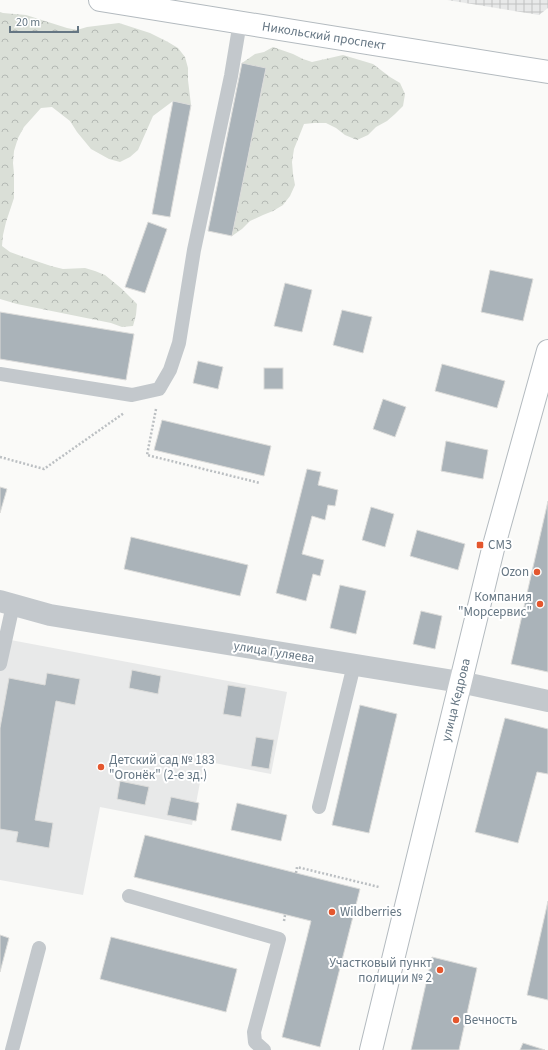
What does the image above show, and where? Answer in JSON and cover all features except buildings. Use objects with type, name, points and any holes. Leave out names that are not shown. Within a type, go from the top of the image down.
[{"type":"main road","name":"Никольский проспект","points":[[100,0],[548,72]]},
{"type":"main road","name":"улица Кедрова","points":[[371,1050],[493,549],[548,351]]},
{"type":"street","name":"улица Гуляева","points":[[7,603],[50,615],[460,682],[548,701]]},
{"type":"lane","points":[[0,374],[132,395],[160,389],[170,370],[179,343],[194,250],[231,76],[240,22]]},
{"type":"lane","points":[[0,664],[7,603]]},
{"type":"lane","points":[[319,807],[354,665]]},
{"type":"lane","points":[[129,896],[279,938],[254,1032],[255,1042],[264,1050]]},
{"type":"lane","points":[[12,1050],[39,948]]},
{"type":"path","points":[[160,389],[147,455],[260,483]]},
{"type":"path","points":[[0,457],[44,469],[127,411]]},
{"type":"path","points":[[296,873],[297,867],[379,887]]},
{"type":"shaded area","points":[[447,0],[548,0],[548,8],[539,15]]},
{"type":"shaded area","name":"Детский сад № 183 \"Огонёк\" (2-е зд.)","points":[[0,638],[287,692],[271,774],[204,761],[192,825],[100,807],[83,895],[0,880]]},
{"type":"green space","points":[[0,12],[26,15],[77,30],[87,27],[119,23],[150,33],[168,42],[178,48],[185,57],[188,68],[191,105],[173,101],[153,116],[138,150],[130,157],[120,162],[109,159],[91,149],[70,121],[52,107],[41,108],[24,127],[18,138],[14,151],[14,198],[6,222],[2,246],[10,252],[51,266],[63,269],[85,268],[105,275],[137,304],[133,326],[122,327],[111,323],[17,304],[0,299]]},
{"type":"green space","points":[[273,47],[312,62],[343,55],[373,64],[400,83],[405,94],[403,106],[387,121],[376,127],[368,135],[357,140],[345,135],[326,123],[304,124],[294,149],[292,162],[295,185],[290,196],[283,205],[250,221],[232,236],[266,69],[242,63],[255,54],[264,52]]},
{"type":"place","name":"СМЗ","points":[[480,545]]},
{"type":"place","name":"Ozon","points":[[537,572]]},
{"type":"place","name":"Компания \"Морсервис\"","points":[[540,604]]},
{"type":"place","name":"Детский сад № 183 \"Огонёк\" (2-е зд.)","points":[[101,767]]},
{"type":"place","name":"Wildberries","points":[[332,912]]},
{"type":"place","name":"Участковый пункт полиции № 2","points":[[440,970]]},
{"type":"place","name":"Вечность","points":[[456,1020]]}]
